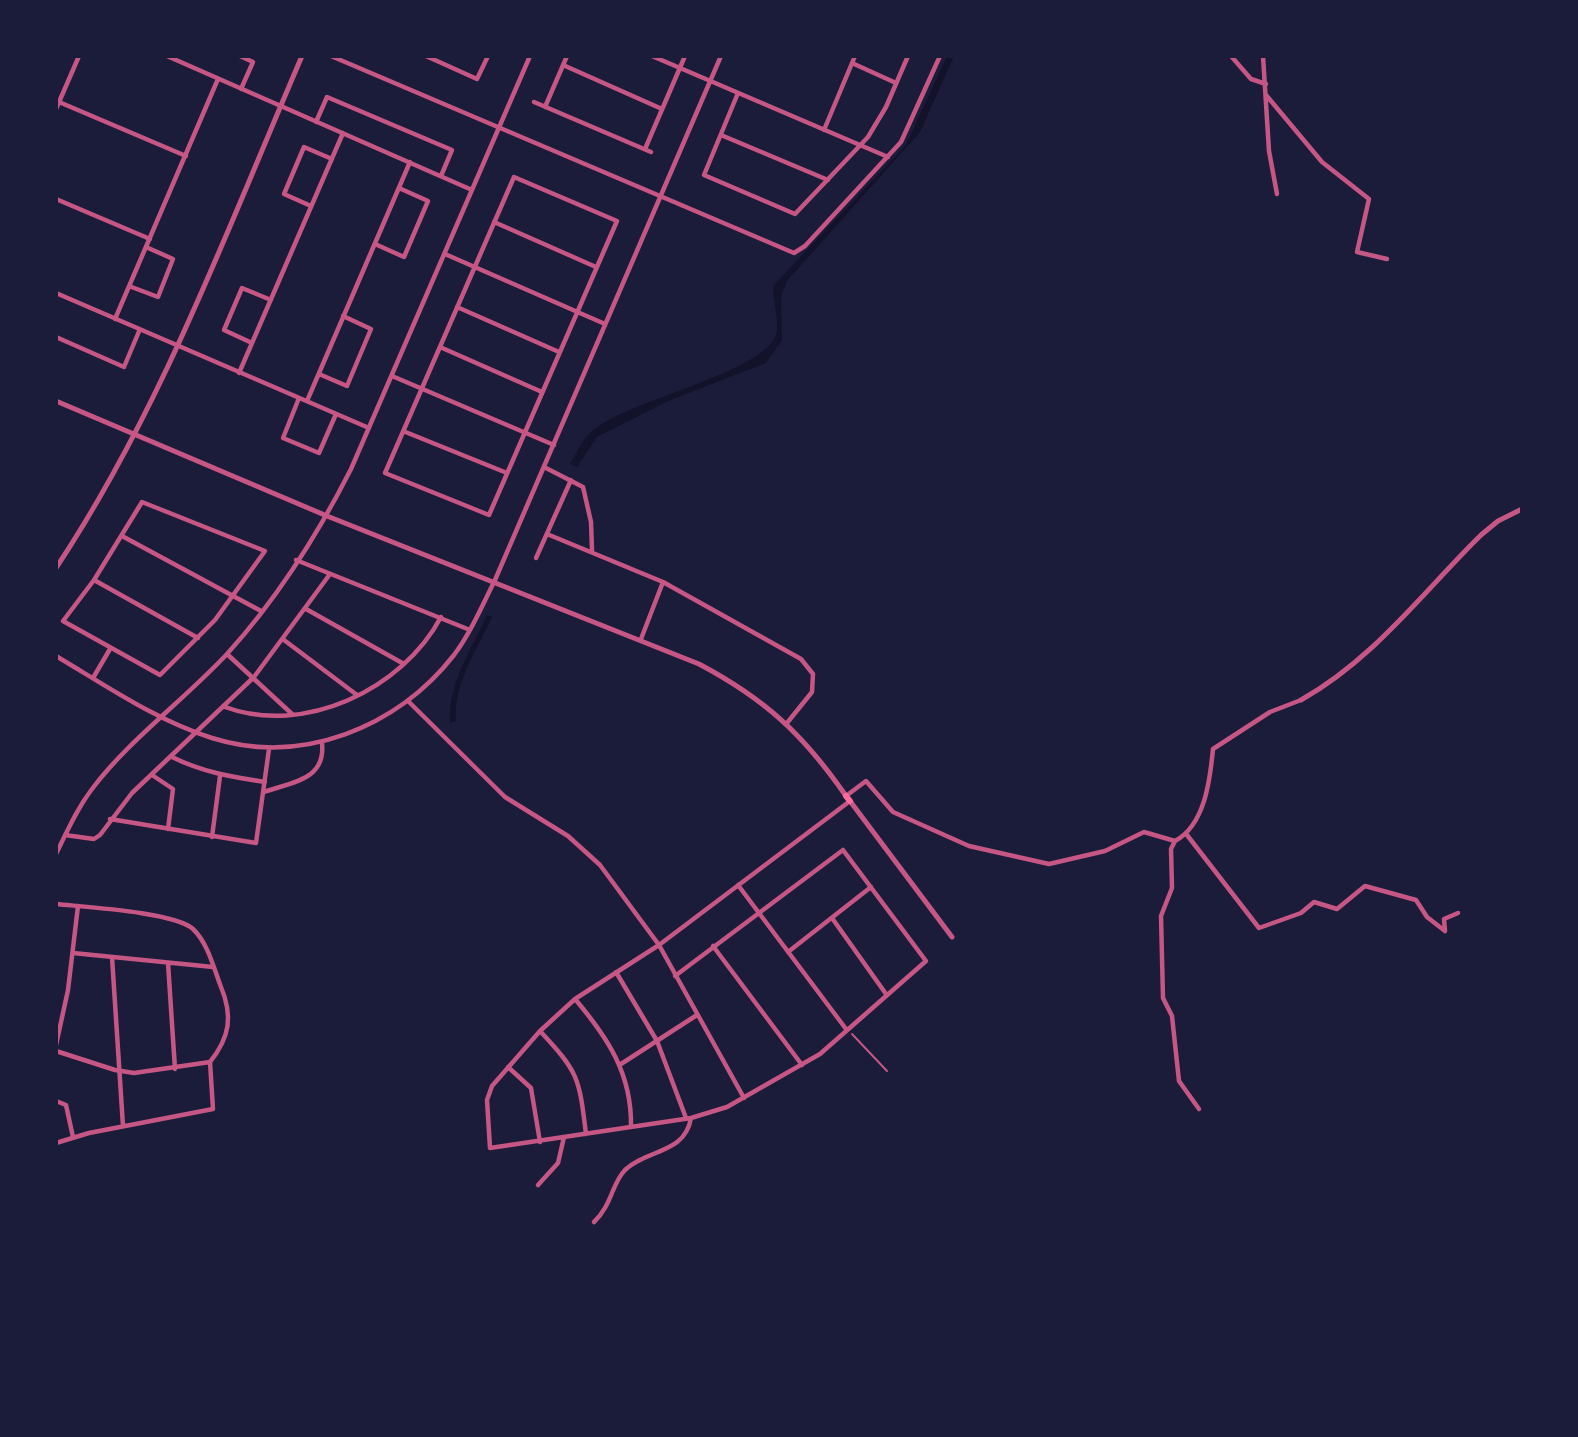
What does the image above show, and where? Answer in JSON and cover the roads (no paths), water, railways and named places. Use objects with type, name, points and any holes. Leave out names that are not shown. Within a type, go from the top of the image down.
[{"type":"street","points":[[56,109],[79,56]]},
{"type":"street","points":[[167,56],[472,190]]},
{"type":"street","points":[[240,56],[253,62],[241,89]]},
{"type":"street","points":[[56,568],[85,525],[135,436],[177,346],[302,56]]},
{"type":"street","points":[[331,56],[659,198],[794,253],[805,246],[905,136],[940,56]]},
{"type":"street","points":[[426,56],[477,79],[488,56]]},
{"type":"street","points":[[56,855],[72,818],[93,788],[227,654],[261,611],[327,516],[392,376],[530,56]]},
{"type":"street","points":[[545,107],[567,56]]},
{"type":"street","points":[[652,56],[888,157]]},
{"type":"street","points":[[534,102],[648,150],[685,56]]},
{"type":"street","points":[[56,656],[197,733],[232,744],[270,749],[322,743],[372,723],[408,701],[441,670],[470,630],[495,580],[721,56]]},
{"type":"street","points":[[824,130],[855,56]]},
{"type":"street","points":[[738,93],[704,175],[795,214],[860,145],[886,107],[908,56]]},
{"type":"street","points":[[1231,56],[1251,79],[1266,84]]},
{"type":"street","points":[[1263,56],[1269,151],[1277,194]]},
{"type":"street","points":[[852,63],[896,83]]},
{"type":"street","points":[[563,65],[662,109]]},
{"type":"street","points":[[115,319],[218,79]]},
{"type":"street","points":[[1266,95],[1322,162],[1369,199],[1357,252],[1387,259]]},
{"type":"street","points":[[316,122],[327,97],[452,150],[441,176]]},
{"type":"street","points":[[59,102],[186,156]]},
{"type":"street","points":[[239,373],[343,133]]},
{"type":"street","points":[[721,135],[828,180]]},
{"type":"street","points":[[311,206],[284,194],[304,147],[332,159]]},
{"type":"street","points":[[307,401],[410,162]]},
{"type":"street","points":[[513,177],[617,221],[489,515],[385,473],[494,222],[513,177]]},
{"type":"street","points":[[374,244],[404,257],[428,201],[398,188]]},
{"type":"street","points":[[56,199],[150,239]]},
{"type":"street","points":[[494,222],[596,267]]},
{"type":"street","points":[[129,286],[158,298],[173,259],[146,247]]},
{"type":"street","points":[[445,254],[606,324]]},
{"type":"street","points":[[252,343],[224,330],[242,288],[271,300]]},
{"type":"street","points":[[56,293],[369,428]]},
{"type":"street","points":[[457,307],[559,352]]},
{"type":"street","points":[[319,374],[347,386],[371,329],[344,316]]},
{"type":"street","points":[[56,337],[124,367],[140,330]]},
{"type":"street","points":[[440,347],[542,393]]},
{"type":"street","points":[[392,376],[554,445]]},
{"type":"street","points":[[300,398],[283,438],[319,453],[336,414]]},
{"type":"street","points":[[56,401],[327,516],[641,639],[739,685],[787,723],[848,798],[952,937]]},
{"type":"street","points":[[403,431],[507,473]]},
{"type":"street","points":[[544,467],[583,487],[587,495],[592,550]]},
{"type":"street","points":[[536,558],[571,480]]},
{"type":"street","points":[[142,502],[265,551],[234,596],[198,638],[160,675],[63,621],[94,580],[142,502]]},
{"type":"street","points":[[1199,1109],[1179,1080],[1172,1016],[1163,998],[1161,916],[1171,888],[1171,849],[1175,841],[1187,835],[1202,807],[1213,749],[1270,712],[1325,686],[1388,635],[1481,535],[1499,521],[1522,509]]},
{"type":"street","points":[[547,534],[592,550],[663,582],[786,649],[813,674],[812,692],[787,723]]},
{"type":"street","points":[[122,536],[261,611]]},
{"type":"street","points":[[296,560],[470,630]]},
{"type":"street","points":[[65,835],[94,839],[152,775],[254,677],[284,640],[330,573]]},
{"type":"street","points":[[94,580],[198,638]]},
{"type":"street","points":[[641,639],[663,582]]},
{"type":"street","points":[[306,609],[404,664]]},
{"type":"street","points":[[225,707],[248,713],[293,715],[325,709],[358,695],[404,664],[433,632],[441,618]]},
{"type":"street","points":[[284,640],[358,695]]},
{"type":"street","points":[[93,678],[110,649]]},
{"type":"street","points":[[227,654],[293,715]]},
{"type":"street","points":[[408,701],[505,797],[585,849],[600,865],[659,945],[744,1098]]},
{"type":"street","points":[[263,793],[316,771],[323,761],[322,743]]},
{"type":"street","points":[[110,819],[256,843],[270,749]]},
{"type":"street","points":[[172,757],[194,768],[220,775],[265,782]]},
{"type":"street","points":[[152,775],[173,789],[168,830]]},
{"type":"street","points":[[212,837],[220,775]]},
{"type":"street","points":[[675,976],[843,850],[926,961],[803,1065],[744,1098],[689,1118],[490,1148],[488,1100],[492,1086],[540,1031],[575,999],[659,945],[738,885],[866,781],[893,812],[969,846],[1049,864],[1105,851],[1144,832],[1175,841]]},
{"type":"street","points":[[1187,835],[1259,928],[1301,913],[1314,902],[1337,909],[1365,886],[1416,900],[1427,917],[1445,931],[1444,919],[1458,913]]},
{"type":"street","points":[[738,885],[846,1029]]},
{"type":"street","points":[[788,952],[871,887]]},
{"type":"street","points":[[56,904],[181,921],[195,931],[227,1001],[229,1028],[210,1062],[213,1109],[123,1126],[56,1143]]},
{"type":"street","points":[[78,906],[73,953],[56,1048],[121,1071],[175,1069],[210,1062]]},
{"type":"street","points":[[832,918],[887,994]]},
{"type":"street","points":[[713,946],[803,1065]]},
{"type":"street","points":[[73,953],[213,967]]},
{"type":"street","points":[[112,957],[123,1126]]},
{"type":"street","points":[[168,963],[175,1069]]},
{"type":"street","points":[[594,1222],[609,1206],[625,1171],[677,1143],[686,1134],[689,1118],[657,1041],[616,972]]},
{"type":"street","points":[[575,999],[606,1035],[621,1064],[631,1127]]},
{"type":"street","points":[[863,1014],[868,1021]]},
{"type":"street","points":[[621,1064],[697,1015]]},
{"type":"street","points":[[540,1031],[570,1063],[579,1083],[586,1133]]},
{"type":"street","points":[[508,1067],[531,1088],[540,1142]]},
{"type":"street","points":[[56,1101],[66,1105],[73,1137]]},
{"type":"street","points":[[538,1185],[558,1163],[564,1138]]},
{"type":"lane","points":[[852,1034],[887,1071]]}]
